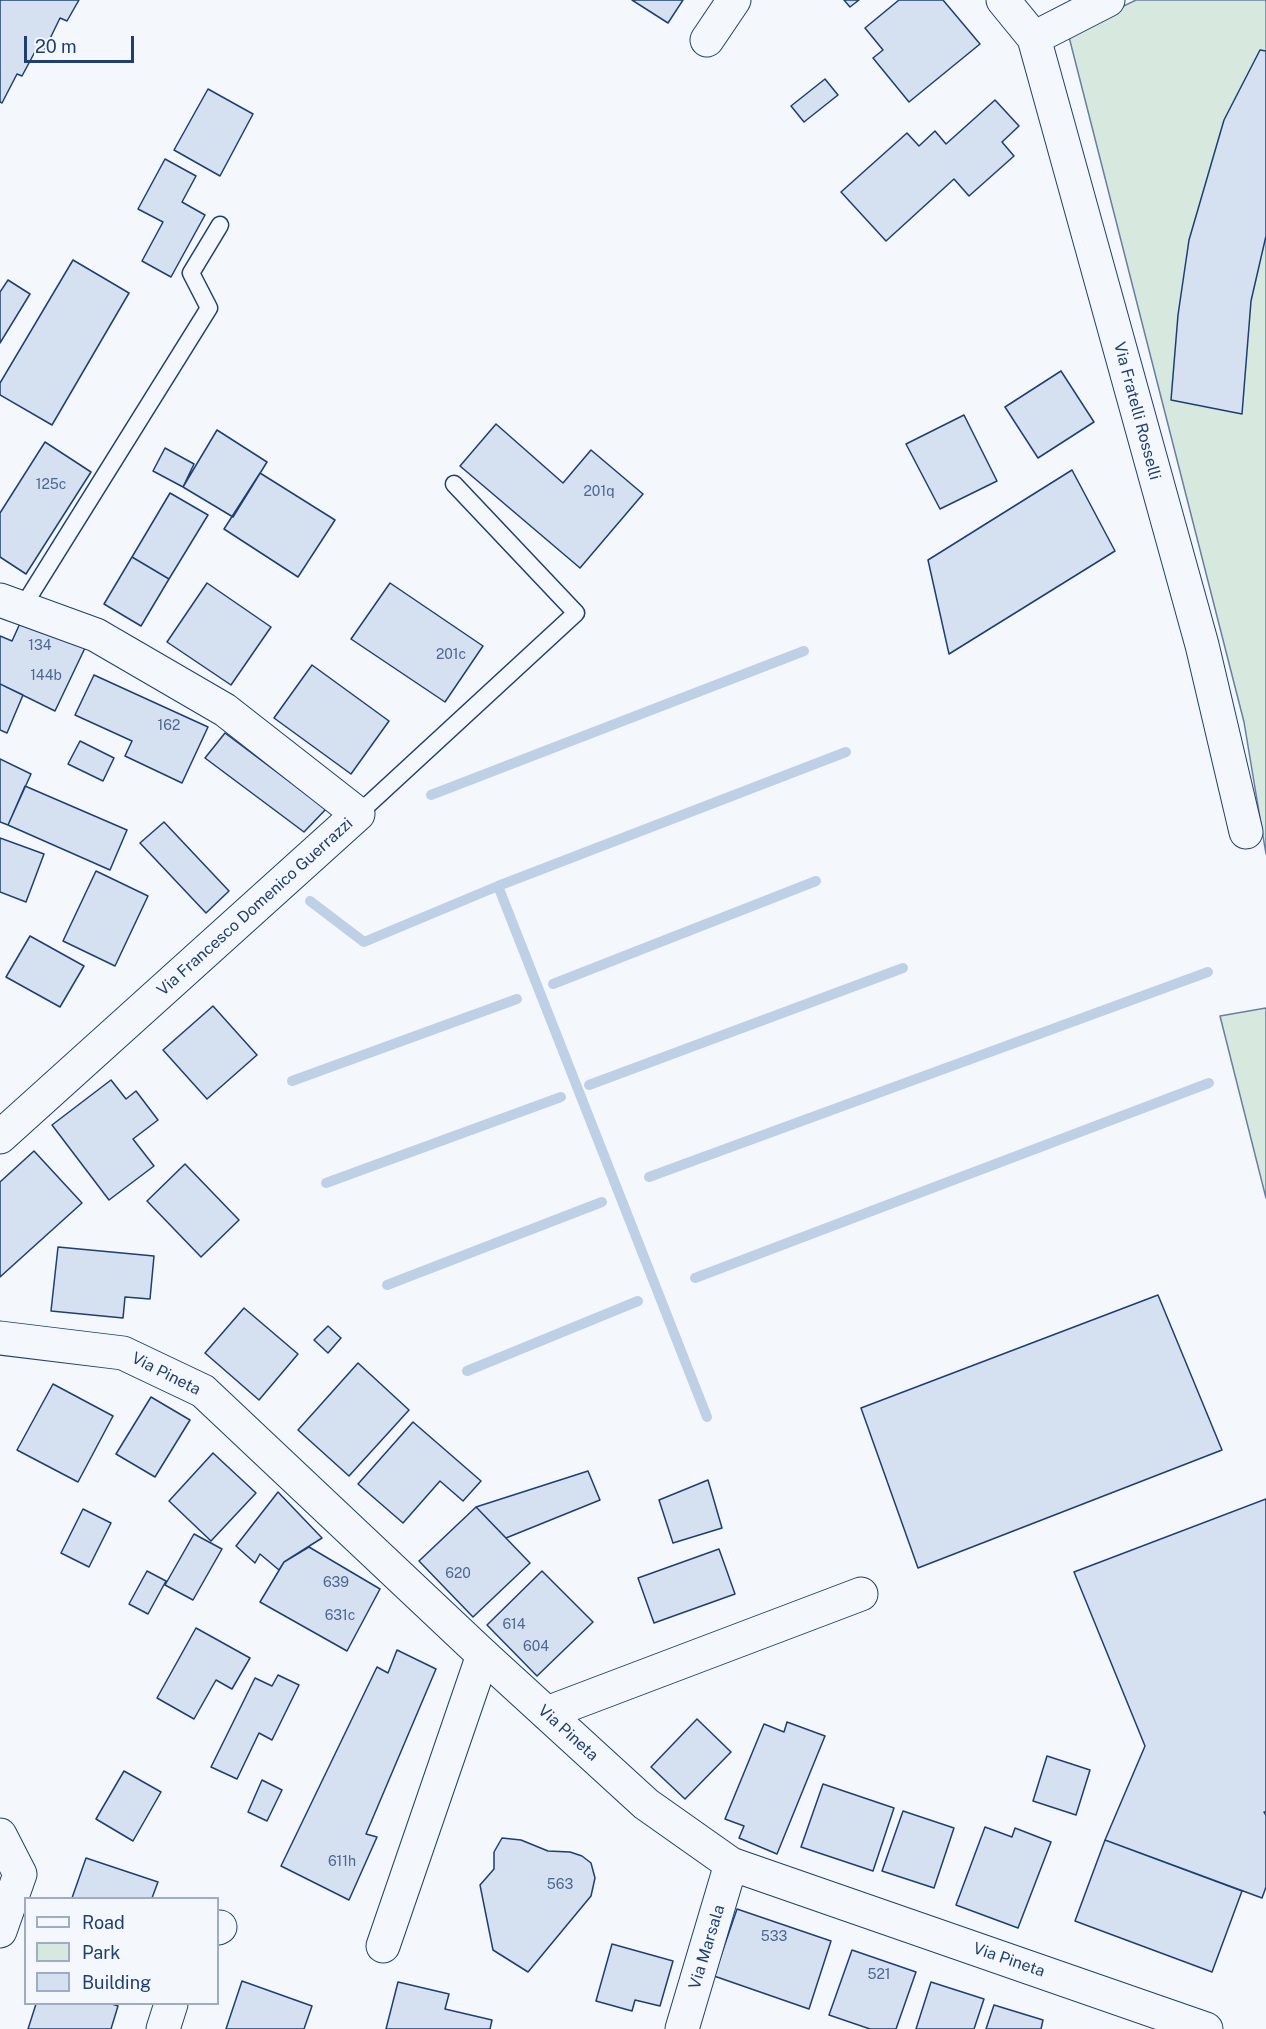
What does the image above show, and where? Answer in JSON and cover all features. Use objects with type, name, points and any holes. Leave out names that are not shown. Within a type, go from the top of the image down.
[{"type":"street","points":[[707,40],[734,0]]},
{"type":"street","name":"Via Fratelli Rosselli","points":[[1003,0],[1034,38],[1202,645],[1246,832]]},
{"type":"street","points":[[1034,38],[1108,0]]},
{"type":"street","name":"Via Francesco Domenico Guerrazzi","points":[[0,1137],[358,814],[225,710],[96,635],[11,604]]},
{"type":"street","name":"Via Pineta","points":[[0,1338],[123,1353],[203,1391],[483,1655],[646,1804],[731,1864],[1198,2028]]},
{"type":"street","points":[[548,1713],[861,1594]]},
{"type":"street","points":[[384,1946],[483,1655]]},
{"type":"street","points":[[0,1834],[20,1874],[0,1932]]},
{"type":"street","name":"Via Marsala","points":[[682,2029],[731,1864]]},
{"type":"street","points":[[163,2029],[171,2005]]},
{"type":"lane","points":[[11,604],[209,308],[190,273],[220,225]]},
{"type":"lane","points":[[358,814],[576,613],[454,484]]},
{"type":"green space","points":[[1136,0],[1266,0],[1266,854],[1244,722],[1068,33]]},
{"type":"green space","points":[[1266,1008],[1266,1198],[1220,1016]]},
{"type":"building","points":[[0,0],[79,0],[67,21],[60,18],[44,51],[37,48],[22,76],[17,74],[2,103],[0,102]]},
{"type":"building","points":[[632,0],[683,0],[668,23]]},
{"type":"building","points":[[844,0],[859,0],[850,7]]},
{"type":"building","points":[[899,0],[943,0],[980,44],[909,102],[873,58],[883,50],[865,28]]},
{"type":"building","points":[[1260,50],[1266,51],[1266,236],[1251,301],[1242,414],[1171,400],[1178,315],[1189,240],[1224,120]]},
{"type":"building","points":[[825,79],[838,95],[804,122],[791,106]]},
{"type":"building","points":[[208,89],[253,114],[220,176],[174,150]]},
{"type":"building","points":[[995,100],[1019,126],[1002,142],[1014,156],[969,196],[954,179],[886,241],[841,192],[907,133],[919,146],[935,131],[946,144]]},
{"type":"building","points":[[165,159],[196,176],[182,202],[205,215],[171,277],[142,261],[163,222],[138,209]]},
{"type":"building","points":[[73,260],[129,293],[52,425],[0,395],[0,383]]},
{"type":"building","points":[[8,280],[30,294],[0,343],[0,292]]},
{"type":"building","points":[[1061,371],[1094,422],[1038,458],[1005,407]]},
{"type":"building","points":[[964,415],[997,481],[940,509],[906,444]]},
{"type":"building","points":[[496,424],[563,483],[591,450],[643,494],[580,568],[460,466]]},
{"type":"building","points":[[217,430],[267,462],[233,517],[183,487]]},
{"type":"building","points":[[45,442],[91,472],[26,574],[0,557],[0,513]]},
{"type":"building","points":[[165,448],[194,464],[183,487],[153,471]]},
{"type":"building","points":[[1072,470],[1115,551],[949,654],[928,560]]},
{"type":"building","points":[[260,473],[335,520],[298,577],[224,529]]},
{"type":"building","points":[[170,493],[208,515],[169,579],[132,557]]},
{"type":"building","points":[[132,557],[169,579],[141,626],[104,604]]},
{"type":"building","points":[[207,583],[271,627],[231,685],[167,642]]},
{"type":"building","points":[[390,583],[483,646],[445,702],[351,639]]},
{"type":"building","points":[[22,619],[85,648],[55,711],[0,684],[0,636],[12,641]]},
{"type":"building","points":[[312,665],[389,721],[351,774],[274,718]]},
{"type":"building","points":[[94,675],[208,727],[182,783],[125,756],[132,741],[75,715]]},
{"type":"building","points":[[0,684],[23,695],[7,733],[0,730]]},
{"type":"building","points":[[225,733],[326,809],[304,832],[205,758]]},
{"type":"building","points":[[80,741],[114,758],[103,781],[68,764]]},
{"type":"building","points":[[0,759],[31,774],[8,825],[0,822]]},
{"type":"building","points":[[25,786],[127,830],[110,870],[8,825]]},
{"type":"building","points":[[164,822],[229,891],[206,913],[140,843]]},
{"type":"building","points":[[0,838],[44,854],[26,902],[0,892]]},
{"type":"building","points":[[96,871],[148,896],[115,966],[63,941]]},
{"type":"building","points":[[30,936],[84,966],[60,1007],[6,977]]},
{"type":"building","points":[[213,1006],[257,1055],[207,1099],[163,1050]]},
{"type":"building","points":[[111,1080],[126,1099],[136,1091],[158,1120],[133,1139],[154,1166],[109,1200],[52,1125]]},
{"type":"building","points":[[34,1151],[82,1203],[0,1277],[0,1182]]},
{"type":"building","points":[[185,1164],[239,1220],[201,1257],[147,1201]]},
{"type":"building","points":[[58,1247],[154,1256],[150,1299],[125,1297],[123,1318],[51,1311]]},
{"type":"building","points":[[1158,1295],[1222,1450],[918,1568],[861,1408]]},
{"type":"building","points":[[244,1308],[298,1354],[259,1400],[205,1353]]},
{"type":"building","points":[[328,1326],[341,1338],[328,1353],[314,1340]]},
{"type":"building","points":[[358,1363],[409,1410],[349,1476],[298,1430]]},
{"type":"building","points":[[53,1384],[113,1416],[78,1482],[17,1450]]},
{"type":"building","points":[[151,1397],[190,1420],[155,1477],[116,1454]]},
{"type":"building","points":[[413,1422],[481,1481],[463,1501],[440,1481],[403,1523],[358,1484]]},
{"type":"building","points":[[213,1453],[256,1493],[211,1541],[169,1501]]},
{"type":"building","points":[[588,1471],[600,1500],[506,1538],[476,1507]]},
{"type":"building","points":[[708,1480],[722,1528],[673,1543],[659,1500]]},
{"type":"building","points":[[278,1492],[322,1538],[284,1562],[279,1570],[260,1554],[255,1563],[236,1546]]},
{"type":"building","points":[[1266,1499],[1266,1812],[1264,1812],[1266,1815],[1266,1887],[1262,1898],[1105,1840],[1145,1746],[1074,1572]]},
{"type":"building","points":[[476,1507],[530,1563],[473,1617],[419,1561]]},
{"type":"building","points":[[83,1509],[111,1523],[89,1567],[61,1553]]},
{"type":"building","points":[[194,1534],[222,1549],[193,1600],[165,1585]]},
{"type":"building","points":[[309,1547],[380,1589],[347,1651],[260,1602],[284,1562]]},
{"type":"building","points":[[719,1549],[735,1594],[654,1623],[638,1578]]},
{"type":"building","points":[[147,1571],[166,1581],[148,1614],[129,1604]]},
{"type":"building","points":[[542,1571],[593,1622],[537,1676],[487,1625]]},
{"type":"building","points":[[196,1628],[250,1658],[232,1689],[216,1680],[194,1719],[157,1698]]},
{"type":"building","points":[[397,1650],[436,1669],[366,1834],[377,1837],[349,1900],[281,1866],[377,1667],[388,1673]]},
{"type":"building","points":[[278,1675],[299,1685],[272,1740],[259,1733],[237,1779],[211,1767],[255,1678],[272,1686]]},
{"type":"building","points":[[697,1719],[731,1752],[685,1799],[651,1767]]},
{"type":"building","points":[[787,1722],[825,1736],[777,1854],[739,1838],[744,1826],[725,1819],[764,1724],[784,1732]]},
{"type":"building","points":[[1047,1756],[1090,1770],[1076,1815],[1033,1801]]},
{"type":"building","points":[[124,1771],[161,1792],[133,1841],[96,1819]]},
{"type":"building","points":[[262,1780],[282,1790],[267,1821],[248,1812]]},
{"type":"building","points":[[823,1784],[894,1808],[873,1871],[801,1847]]},
{"type":"building","points":[[903,1811],[954,1828],[934,1888],[882,1871]]},
{"type":"building","points":[[985,1827],[1012,1837],[1015,1828],[1051,1842],[1018,1928],[956,1905]]},
{"type":"building","points":[[502,1838],[521,1840],[548,1851],[570,1852],[582,1856],[591,1863],[595,1878],[591,1896],[528,1972],[493,1950],[480,1885],[494,1869],[494,1852]]},
{"type":"building","points":[[1105,1840],[1242,1891],[1212,1972],[1075,1921]]},
{"type":"building","points":[[86,1858],[158,1882],[152,1897],[72,1897]]},
{"type":"building","points":[[737,1909],[831,1941],[809,2009],[714,1976]]},
{"type":"building","points":[[612,1944],[673,1961],[660,2006],[635,2000],[632,2011],[596,2001]]},
{"type":"building","points":[[852,1950],[916,1972],[896,2029],[870,2029],[829,2015]]},
{"type":"building","points":[[242,1981],[312,2006],[304,2029],[226,2029]]},
{"type":"building","points":[[398,1982],[449,1994],[445,2009],[492,2020],[490,2029],[386,2029]]},
{"type":"building","points":[[931,1982],[984,1999],[974,2029],[916,2029]]},
{"type":"building","points":[[36,2005],[118,2006],[111,2029],[28,2029]]},
{"type":"building","points":[[994,2005],[1043,2020],[1041,2029],[986,2029]]},
{"type":"waterway","points":[[431,795],[804,651]]},
{"type":"waterway","points":[[310,901],[364,942],[498,886],[846,752]]},
{"type":"waterway","points":[[553,984],[816,881]]},
{"type":"waterway","points":[[498,886],[707,1417]]},
{"type":"waterway","points":[[589,1085],[903,968]]},
{"type":"waterway","points":[[649,1177],[1208,972]]},
{"type":"waterway","points":[[292,1081],[517,999]]},
{"type":"waterway","points":[[695,1278],[1209,1083]]},
{"type":"waterway","points":[[326,1183],[561,1097]]},
{"type":"waterway","points":[[387,1285],[602,1202]]},
{"type":"waterway","points":[[467,1371],[638,1301]]}]
